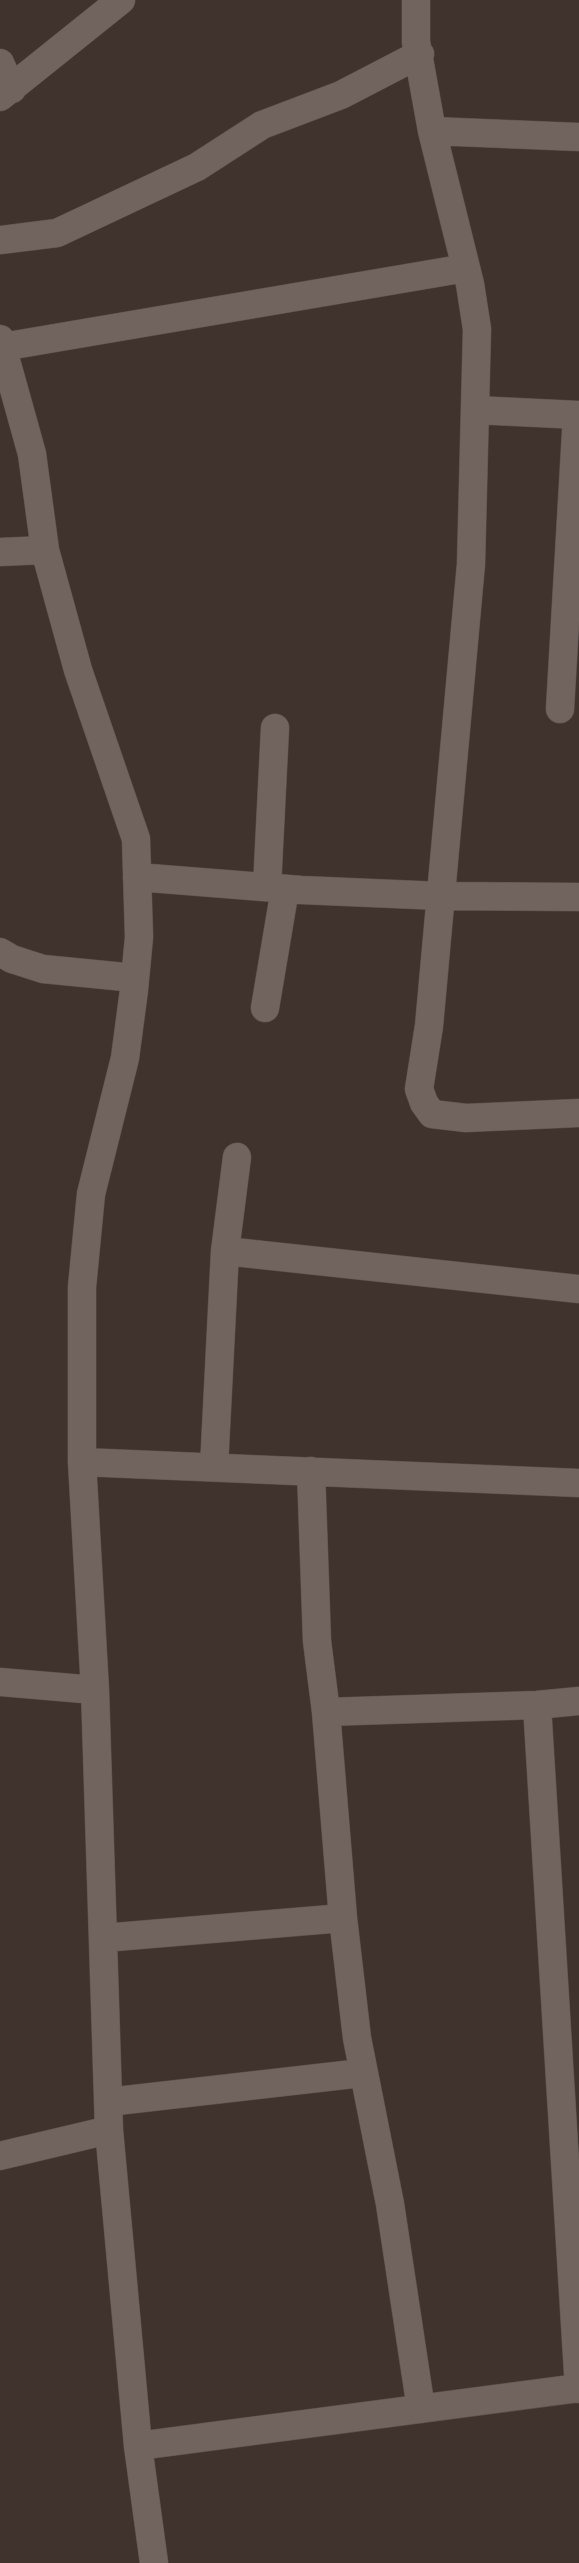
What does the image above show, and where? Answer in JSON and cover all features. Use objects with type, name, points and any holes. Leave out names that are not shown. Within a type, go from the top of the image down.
[{"type":"street","points":[[0,63],[6,93],[121,0]]},
{"type":"street","points":[[416,0],[416,42],[420,54],[432,131],[466,268],[477,330],[471,564],[429,1026],[419,1089],[424,1103],[432,1114],[466,1118],[579,1113]]},
{"type":"street","points":[[0,240],[57,233],[197,167],[262,125],[341,95],[420,54]]},
{"type":"street","points":[[432,131],[579,137]]},
{"type":"street","points":[[154,2563],[138,2446],[109,2130],[95,1690],[82,1462],[82,1287],[91,1194],[125,1058],[135,978],[139,937],[136,839],[78,670],[45,550],[32,454],[1,343],[466,268]]},
{"type":"street","points":[[475,410],[578,415],[560,709]]},
{"type":"street","points":[[0,552],[45,550]]},
{"type":"street","points":[[265,1008],[276,888],[274,728]]},
{"type":"street","points":[[137,877],[276,888],[441,896],[579,897]]},
{"type":"street","points":[[0,952],[12,959],[43,969],[135,978]]},
{"type":"street","points":[[214,1467],[226,1252],[237,1157]]},
{"type":"street","points":[[226,1252],[579,1289]]},
{"type":"street","points":[[82,1462],[579,1483]]},
{"type":"street","points":[[311,1471],[317,1641],[326,1712],[343,1918],[362,2073],[390,2204],[421,2409]]},
{"type":"street","points":[[0,1682],[95,1690]]},
{"type":"street","points":[[326,1712],[537,1705],[579,1701]]},
{"type":"street","points":[[138,2446],[579,2388],[537,1705]]},
{"type":"street","points":[[103,1938],[343,1918]]},
{"type":"street","points":[[108,2102],[362,2073]]},
{"type":"street","points":[[0,2156],[109,2130]]}]
